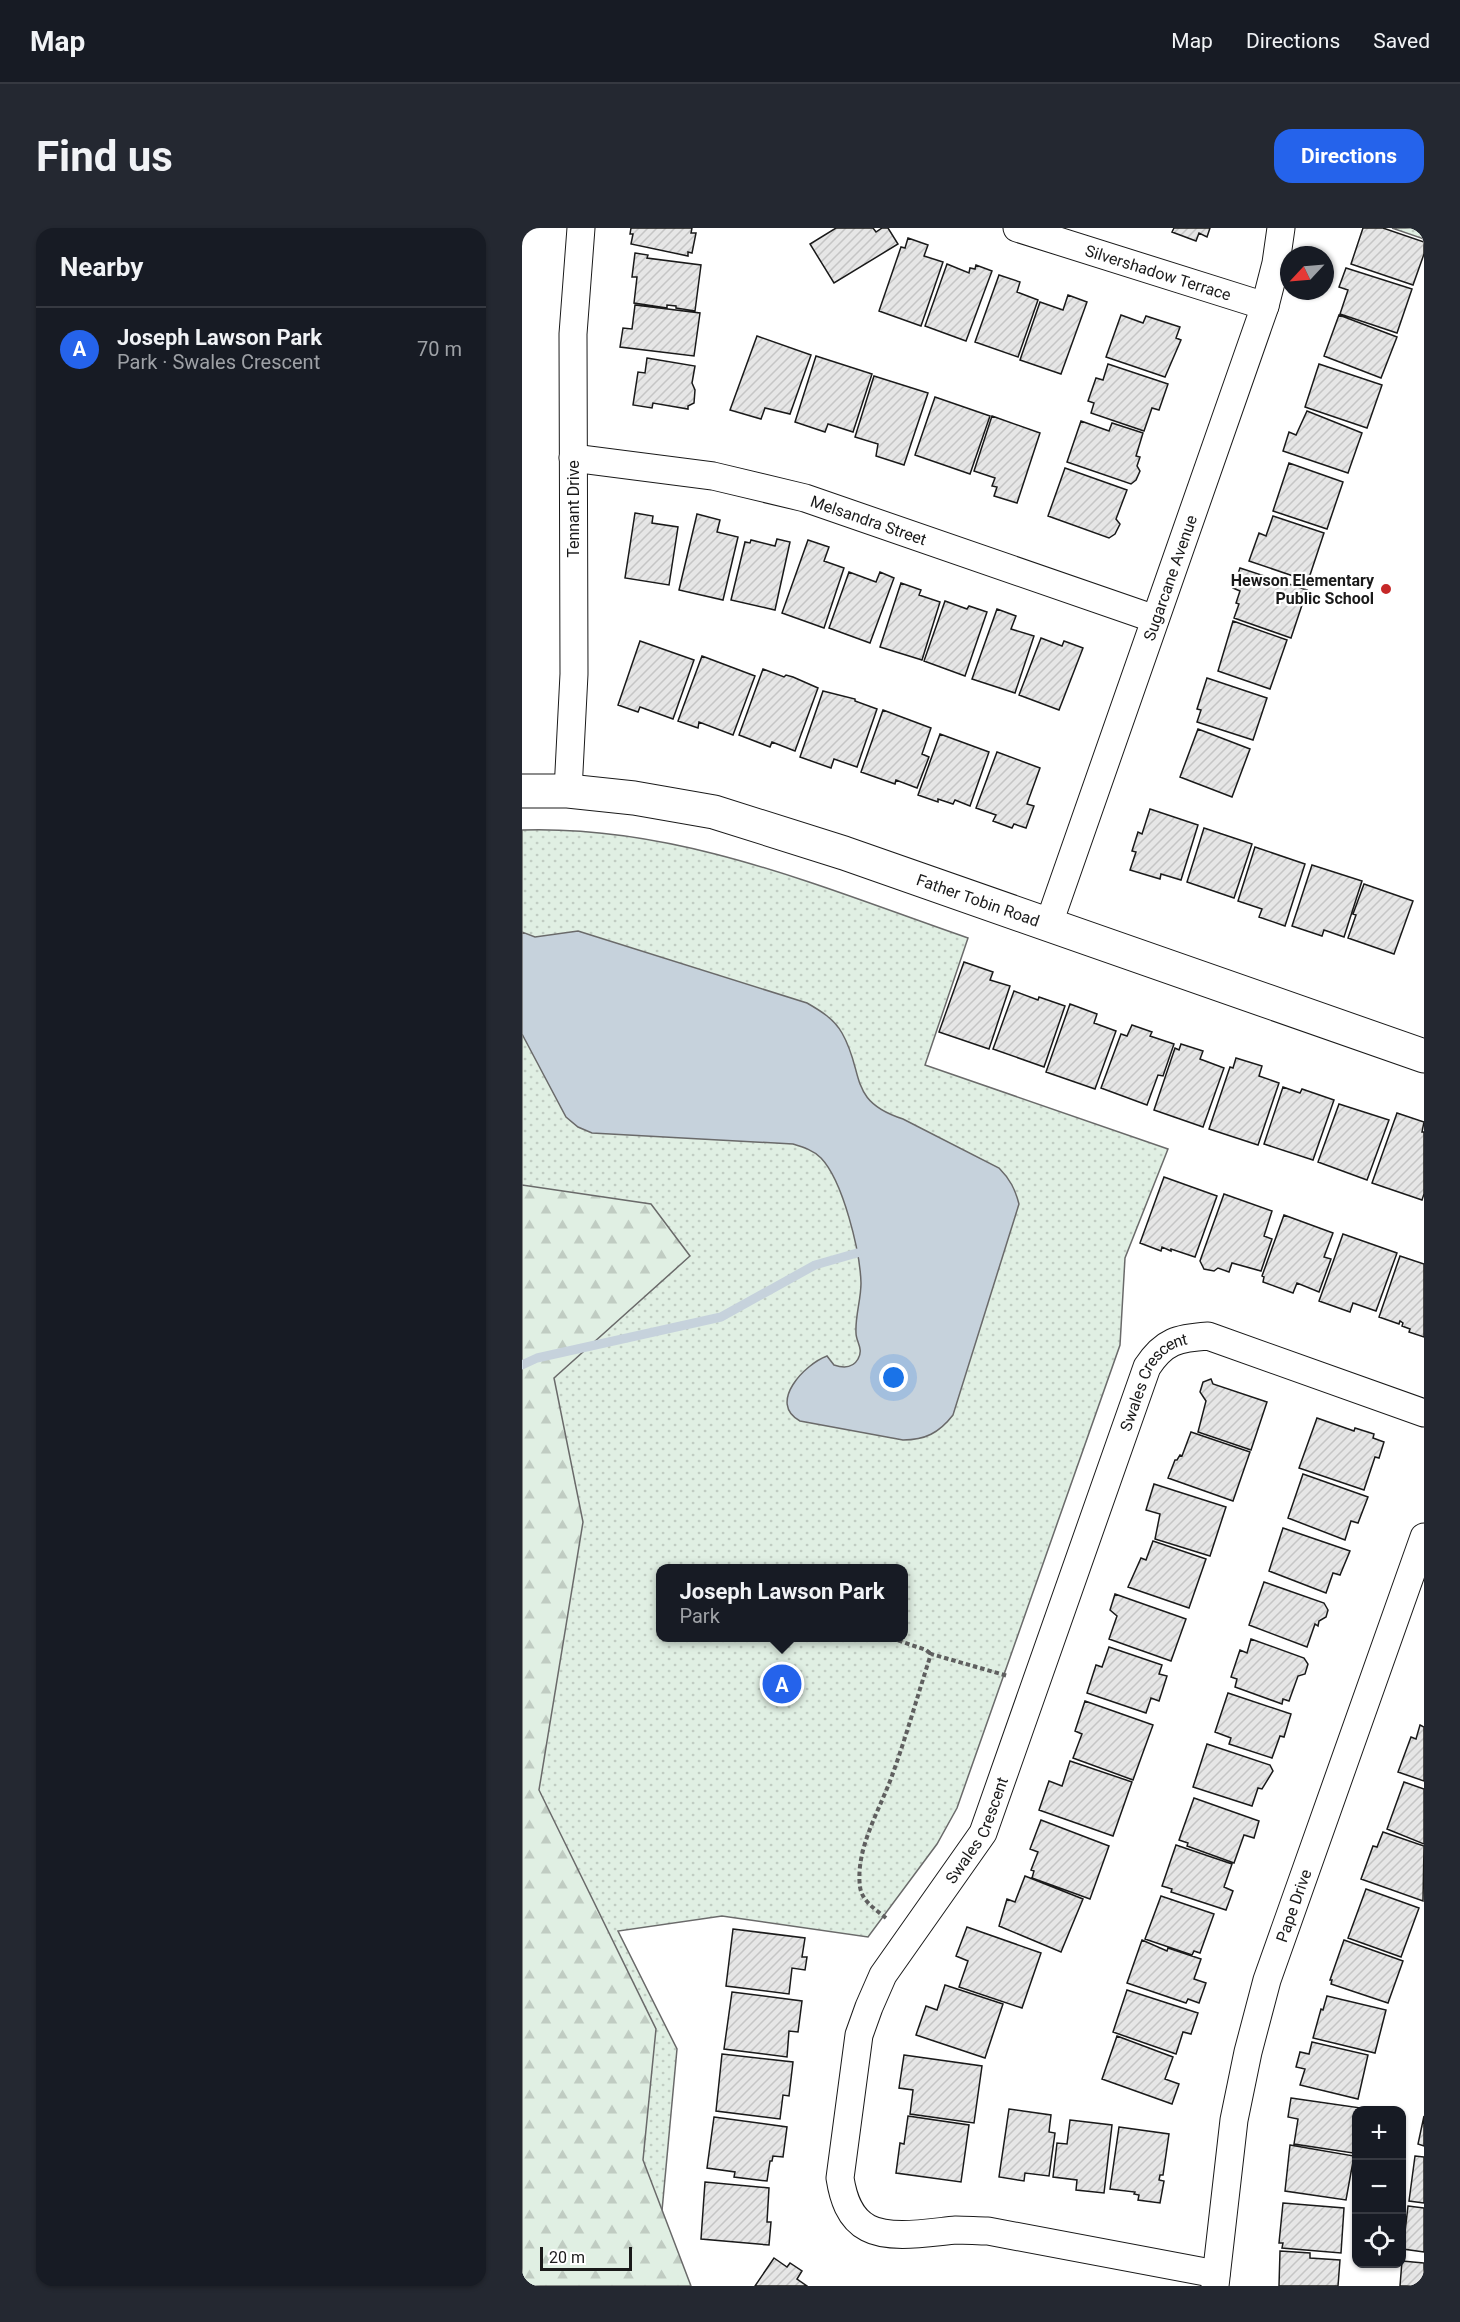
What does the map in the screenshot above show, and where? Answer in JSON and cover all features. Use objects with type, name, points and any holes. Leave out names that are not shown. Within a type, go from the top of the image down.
[{"type":"street","name":"Tennant Drive","points":[[568,791],[574,674],[573,334],[581,228]]},
{"type":"street","name":"Silvershadow Terrace","points":[[1017,228],[1265,306]]},
{"type":"street","name":"Sugarcane Avenue","points":[[1048,926],[1265,306],[1276,263],[1281,228]]},
{"type":"street","name":"Melsandra Street","points":[[573,458],[714,476],[805,498],[1155,619]]},
{"type":"street","name":"Father Tobin Road","points":[[522,791],[568,791],[634,798],[714,812],[844,853],[1424,1056]]},
{"type":"street","name":"Swales Crescent","points":[[1215,2280],[988,2231],[959,2230],[909,2235],[869,2229],[853,2215],[844,2198],[840,2178],[860,2035],[883,1975],[983,1833],[1147,1367],[1156,1353],[1167,1344],[1185,1337],[1208,1336],[1424,1413]]},
{"type":"street","name":"Pape Drive","points":[[1215,2280],[1234,2120],[1248,2052],[1267,1980],[1424,1537]]},
{"type":"path","points":[[903,1642],[931,1654],[1008,1676]]},
{"type":"path","points":[[886,1918],[867,1902],[860,1889],[859,1870],[867,1842],[893,1774],[931,1654]]},
{"type":"green space","points":[[1392,228],[1424,228],[1424,239]]},
{"type":"green space","points":[[522,830],[580,831],[638,838],[694,849],[750,863],[968,938],[925,1065],[1168,1149],[1125,1258],[1120,1345],[957,1808],[937,1844],[868,1937],[722,1916],[618,1931],[677,2049],[655,2286],[522,2286]]},
{"type":"green space","points":[[522,1185],[651,1204],[690,1256],[554,1378],[583,1522],[539,1790],[656,2029],[643,2160],[691,2286],[529,2286],[522,2278]]},
{"type":"shaded area","points":[[578,931],[807,1003],[827,1016],[839,1028],[849,1047],[860,1084],[873,1104],[999,1168],[1006,1176],[1019,1204],[953,1415],[937,1431],[918,1439],[903,1440],[800,1421],[791,1413],[787,1404],[788,1395],[800,1375],[818,1360],[827,1356],[834,1365],[844,1367],[851,1366],[860,1355],[856,1327],[861,1283],[854,1235],[836,1183],[818,1155],[793,1144],[592,1133],[578,1127],[566,1117],[522,1034],[522,932],[535,937]]},
{"type":"building","points":[[631,228],[692,228],[691,233],[696,233],[692,253],[688,252],[688,256],[631,244],[633,234],[630,234]]},
{"type":"building","points":[[836,228],[873,228],[876,232],[882,228],[888,228],[898,244],[834,283],[810,244]]},
{"type":"building","points":[[1174,228],[1210,228],[1207,237],[1199,233],[1196,241],[1172,232]]},
{"type":"building","points":[[1363,228],[1383,228],[1424,242],[1424,254],[1413,285],[1351,264]]},
{"type":"building","points":[[908,238],[928,245],[924,256],[943,262],[921,326],[879,311],[901,247],[905,248]]},
{"type":"building","points":[[635,253],[648,255],[647,258],[701,265],[695,311],[676,308],[676,306],[667,305],[667,308],[634,303],[637,277],[632,277]]},
{"type":"building","points":[[947,264],[969,273],[970,268],[975,269],[976,265],[992,271],[966,341],[925,326]]},
{"type":"building","points":[[1346,268],[1412,289],[1397,333],[1340,314],[1348,290],[1339,287]]},
{"type":"building","points":[[999,275],[1020,282],[1017,292],[1038,300],[1018,357],[975,342]]},
{"type":"building","points":[[1068,295],[1087,302],[1061,374],[1020,360],[1040,302],[1063,310]]},
{"type":"building","points":[[635,305],[700,313],[694,356],[620,347],[623,328],[632,329]]},
{"type":"building","points":[[1121,315],[1143,323],[1146,316],[1180,327],[1176,338],[1181,340],[1165,377],[1106,357]]},
{"type":"building","points":[[1339,315],[1397,337],[1381,378],[1324,356]]},
{"type":"building","points":[[757,336],[811,355],[790,414],[765,408],[761,419],[730,410]]},
{"type":"building","points":[[816,356],[872,374],[853,432],[828,424],[825,432],[795,422]]},
{"type":"building","points":[[647,358],[695,366],[692,383],[695,390],[694,403],[688,406],[688,409],[653,403],[652,408],[633,405],[638,372],[645,373]]},
{"type":"building","points":[[1108,364],[1168,384],[1159,410],[1152,408],[1144,431],[1091,413],[1094,403],[1088,401],[1096,378],[1103,380]]},
{"type":"building","points":[[1319,364],[1382,385],[1367,428],[1305,407]]},
{"type":"building","points":[[874,376],[928,393],[904,465],[876,456],[878,444],[855,437]]},
{"type":"building","points":[[935,397],[990,416],[970,474],[915,455]]},
{"type":"building","points":[[1307,411],[1362,433],[1348,473],[1283,451],[1289,432],[1296,435]]},
{"type":"building","points":[[992,416],[1040,433],[1017,503],[994,496],[997,487],[992,486],[995,478],[974,471]]},
{"type":"building","points":[[1081,421],[1109,431],[1112,423],[1143,433],[1136,456],[1140,457],[1137,466],[1140,471],[1136,480],[1131,484],[1067,462]]},
{"type":"building","points":[[1289,463],[1343,482],[1327,529],[1273,511]]},
{"type":"building","points":[[1065,468],[1127,490],[1116,519],[1120,524],[1115,534],[1109,538],[1048,516]]},
{"type":"building","points":[[635,513],[653,516],[652,523],[678,527],[669,585],[625,578]]},
{"type":"building","points":[[697,514],[720,520],[717,532],[738,537],[723,600],[679,590]]},
{"type":"building","points":[[1273,516],[1324,533],[1308,581],[1249,561],[1259,533],[1266,536]]},
{"type":"building","points":[[777,539],[790,542],[775,610],[731,600],[745,542],[750,543],[751,540],[775,546]]},
{"type":"building","points":[[808,540],[829,547],[824,561],[844,568],[824,628],[782,613]]},
{"type":"building","points":[[1240,568],[1307,590],[1291,638],[1234,618],[1239,604],[1236,603],[1240,591],[1233,588]]},
{"type":"building","points":[[849,572],[876,582],[880,572],[894,578],[870,643],[829,628]]},
{"type":"building","points":[[901,583],[921,590],[919,595],[940,602],[922,660],[880,647]]},
{"type":"building","points":[[945,601],[967,609],[969,606],[987,612],[965,676],[924,661]]},
{"type":"building","points":[[997,609],[1016,616],[1011,629],[1034,636],[1015,693],[972,679]]},
{"type":"building","points":[[1233,621],[1287,640],[1270,689],[1218,671]]},
{"type":"building","points":[[1041,638],[1062,646],[1064,641],[1083,648],[1059,710],[1019,695]]},
{"type":"building","points":[[640,641],[694,660],[673,719],[640,707],[638,712],[618,705]]},
{"type":"building","points":[[702,656],[755,676],[733,735],[699,722],[698,728],[678,721]]},
{"type":"building","points":[[763,669],[784,677],[786,675],[793,677],[818,688],[795,751],[772,742],[770,747],[739,735]]},
{"type":"building","points":[[1207,678],[1267,698],[1253,740],[1197,722],[1201,710],[1197,709]]},
{"type":"building","points":[[823,691],[855,699],[855,701],[877,709],[857,767],[834,759],[831,768],[800,757]]},
{"type":"building","points":[[883,710],[931,728],[922,754],[929,757],[917,788],[896,780],[895,784],[861,772]]},
{"type":"building","points":[[1198,729],[1250,749],[1232,797],[1180,777]]},
{"type":"building","points":[[940,734],[989,752],[970,806],[955,800],[953,804],[938,799],[938,802],[918,795]]},
{"type":"building","points":[[997,752],[1040,768],[1027,804],[1034,806],[1026,828],[1014,824],[1012,828],[993,821],[996,815],[976,808]]},
{"type":"building","points":[[1150,809],[1198,825],[1181,880],[1161,874],[1160,879],[1130,870],[1136,852],[1132,851],[1138,832],[1142,834]]},
{"type":"building","points":[[1204,828],[1252,844],[1234,898],[1187,882]]},
{"type":"building","points":[[1255,847],[1305,864],[1285,926],[1259,917],[1262,909],[1238,901]]},
{"type":"building","points":[[1312,865],[1362,881],[1344,937],[1324,930],[1322,936],[1292,926]]},
{"type":"building","points":[[1364,884],[1413,901],[1394,954],[1348,938],[1356,915],[1353,914]]},
{"type":"building","points":[[964,962],[993,972],[990,980],[1010,986],[989,1049],[939,1032]]},
{"type":"building","points":[[1014,991],[1038,1000],[1039,997],[1065,1006],[1044,1067],[993,1049]]},
{"type":"building","points":[[1070,1004],[1097,1014],[1094,1023],[1116,1031],[1095,1089],[1046,1072]]},
{"type":"building","points":[[1132,1025],[1152,1032],[1150,1036],[1174,1044],[1163,1076],[1158,1075],[1147,1105],[1101,1088],[1121,1034],[1127,1036]]},
{"type":"building","points":[[1181,1044],[1203,1051],[1200,1059],[1224,1068],[1203,1127],[1154,1110],[1175,1048],[1179,1050]]},
{"type":"building","points":[[1236,1058],[1262,1066],[1259,1076],[1279,1083],[1258,1145],[1209,1129],[1230,1067],[1233,1068]]},
{"type":"building","points":[[1283,1087],[1300,1093],[1302,1089],[1334,1100],[1313,1160],[1264,1144]]},
{"type":"building","points":[[1339,1104],[1389,1120],[1367,1180],[1318,1162]]},
{"type":"building","points":[[1397,1113],[1424,1122],[1422,1132],[1424,1132],[1424,1194],[1422,1200],[1372,1183]]},
{"type":"building","points":[[1164,1177],[1217,1196],[1195,1257],[1162,1247],[1161,1251],[1140,1243]]},
{"type":"building","points":[[1224,1194],[1272,1211],[1264,1236],[1272,1239],[1261,1271],[1232,1263],[1229,1272],[1218,1268],[1214,1271],[1204,1269],[1200,1261]]},
{"type":"building","points":[[1284,1215],[1333,1233],[1324,1257],[1331,1259],[1319,1292],[1297,1283],[1293,1293],[1263,1282],[1264,1277],[1262,1276]]},
{"type":"building","points":[[1343,1234],[1397,1253],[1376,1311],[1353,1303],[1350,1312],[1319,1301]]},
{"type":"building","points":[[1400,1256],[1424,1264],[1424,1337],[1409,1332],[1410,1329],[1402,1326],[1403,1323],[1400,1321],[1399,1324],[1379,1317]]},
{"type":"building","points":[[1211,1379],[1213,1384],[1267,1402],[1251,1450],[1198,1432],[1206,1401],[1200,1392],[1203,1382]]},
{"type":"building","points":[[1317,1418],[1354,1431],[1355,1428],[1374,1434],[1373,1438],[1384,1442],[1379,1458],[1375,1457],[1364,1490],[1299,1468]]},
{"type":"building","points":[[1191,1432],[1250,1452],[1233,1501],[1168,1478],[1175,1460],[1180,1455],[1182,1456]]},
{"type":"building","points":[[1303,1474],[1368,1497],[1358,1523],[1351,1521],[1345,1540],[1288,1518]]},
{"type":"building","points":[[1154,1484],[1226,1507],[1210,1556],[1155,1539],[1160,1514],[1146,1510]]},
{"type":"building","points":[[1283,1528],[1350,1551],[1340,1575],[1333,1573],[1326,1593],[1269,1571]]},
{"type":"building","points":[[1153,1541],[1206,1559],[1189,1608],[1128,1587],[1141,1558],[1146,1560]]},
{"type":"building","points":[[1264,1582],[1324,1603],[1328,1610],[1326,1617],[1319,1621],[1318,1626],[1315,1624],[1307,1647],[1249,1625]]},
{"type":"building","points":[[1115,1594],[1186,1619],[1171,1661],[1109,1639],[1117,1616],[1110,1610]]},
{"type":"building","points":[[1251,1639],[1304,1658],[1308,1664],[1305,1674],[1298,1676],[1289,1701],[1283,1699],[1282,1704],[1235,1687],[1237,1679],[1231,1677],[1240,1650],[1247,1653]]},
{"type":"building","points":[[1109,1647],[1162,1665],[1159,1674],[1167,1676],[1159,1701],[1151,1698],[1146,1713],[1087,1693],[1096,1665],[1102,1667]]},
{"type":"building","points":[[1228,1693],[1291,1714],[1284,1737],[1280,1736],[1272,1758],[1229,1744],[1231,1738],[1215,1732]]},
{"type":"building","points":[[1085,1701],[1153,1725],[1133,1780],[1073,1758],[1082,1734],[1075,1731]]},
{"type":"building","points":[[1420,1725],[1424,1727],[1424,1781],[1398,1772],[1411,1737],[1416,1739]]},
{"type":"building","points":[[1207,1744],[1270,1765],[1273,1771],[1262,1789],[1258,1788],[1252,1806],[1193,1787]]},
{"type":"building","points":[[1070,1761],[1132,1782],[1113,1836],[1039,1810],[1049,1781],[1062,1786]]},
{"type":"building","points":[[1404,1782],[1424,1789],[1424,1844],[1387,1829]]},
{"type":"building","points":[[1194,1798],[1259,1821],[1254,1838],[1244,1835],[1234,1863],[1187,1846],[1188,1843],[1179,1840]]},
{"type":"building","points":[[1041,1820],[1109,1846],[1090,1899],[1032,1878],[1034,1871],[1031,1870],[1038,1852],[1030,1849]]},
{"type":"building","points":[[1383,1832],[1424,1846],[1423,1901],[1361,1879],[1373,1846],[1377,1847]]},
{"type":"building","points":[[1176,1845],[1232,1864],[1224,1887],[1233,1891],[1226,1910],[1171,1892],[1172,1889],[1162,1886]]},
{"type":"building","points":[[1025,1876],[1083,1899],[1061,1952],[999,1926],[1007,1899],[1015,1902]]},
{"type":"building","points":[[1366,1889],[1419,1908],[1401,1957],[1348,1938]]},
{"type":"building","points":[[1161,1896],[1214,1914],[1200,1953],[1194,1951],[1192,1955],[1145,1939]]},
{"type":"building","points":[[967,1927],[1041,1953],[1022,2008],[959,1987],[968,1961],[956,1956]]},
{"type":"building","points":[[733,1929],[805,1938],[802,1957],[807,1957],[805,1970],[792,1968],[789,1994],[726,1986]]},
{"type":"building","points":[[1142,1940],[1167,1951],[1168,1948],[1201,1959],[1194,1979],[1206,1983],[1199,2003],[1188,1999],[1186,2003],[1127,1983]]},
{"type":"building","points":[[1344,1940],[1403,1961],[1388,2003],[1331,1984],[1332,1980],[1330,1980]]},
{"type":"building","points":[[945,1985],[1003,2004],[985,2058],[916,2035],[926,2006],[937,2010]]},
{"type":"building","points":[[1127,1990],[1198,2013],[1191,2034],[1183,2032],[1176,2054],[1113,2032]]},
{"type":"building","points":[[732,1992],[802,2001],[798,2032],[789,2031],[787,2057],[724,2049]]},
{"type":"building","points":[[1327,1996],[1386,2010],[1375,2053],[1313,2038]]},
{"type":"building","points":[[1117,2036],[1173,2057],[1165,2079],[1179,2084],[1172,2104],[1102,2079]]},
{"type":"building","points":[[1312,2042],[1368,2055],[1358,2099],[1300,2085],[1305,2069],[1296,2067],[1300,2052],[1309,2054]]},
{"type":"building","points":[[722,2054],[793,2062],[789,2096],[783,2095],[780,2119],[716,2111]]},
{"type":"building","points":[[904,2055],[982,2066],[974,2123],[910,2114],[913,2090],[899,2088]]},
{"type":"building","points":[[1291,2098],[1352,2107],[1352,2153],[1294,2144],[1298,2119],[1288,2117]]},
{"type":"building","points":[[1009,2109],[1051,2115],[1049,2132],[1055,2133],[1049,2176],[1025,2173],[1024,2181],[999,2177]]},
{"type":"building","points":[[908,2116],[969,2125],[961,2182],[896,2173],[900,2143],[904,2144]]},
{"type":"building","points":[[1424,2116],[1424,2146],[1418,2144]]},
{"type":"building","points":[[714,2117],[787,2127],[783,2157],[773,2156],[767,2181],[734,2177],[735,2172],[707,2168]]},
{"type":"building","points":[[1070,2120],[1112,2125],[1104,2193],[1076,2190],[1077,2180],[1053,2177],[1057,2143],[1067,2144]]},
{"type":"building","points":[[1119,2127],[1169,2134],[1163,2175],[1160,2175],[1159,2180],[1164,2181],[1160,2203],[1138,2200],[1139,2195],[1134,2194],[1135,2192],[1110,2189]]},
{"type":"building","points":[[1290,2145],[1352,2156],[1346,2200],[1285,2191]]},
{"type":"building","points":[[1415,2156],[1424,2157],[1424,2203],[1409,2201]]},
{"type":"building","points":[[705,2182],[769,2188],[767,2222],[771,2222],[769,2245],[701,2239]]},
{"type":"building","points":[[1283,2203],[1344,2208],[1341,2253],[1282,2248],[1283,2243],[1279,2243]]},
{"type":"building","points":[[1408,2206],[1424,2208],[1424,2252],[1406,2249]]},
{"type":"building","points":[[1280,2251],[1310,2253],[1310,2258],[1340,2260],[1338,2286],[1279,2286]]},
{"type":"building","points":[[774,2258],[787,2267],[790,2263],[802,2271],[797,2279],[807,2286],[755,2286]]},
{"type":"building","points":[[1406,2261],[1424,2263],[1424,2286],[1400,2286],[1401,2268],[1406,2268]]},
{"type":"waterway","points":[[522,1365],[537,1358],[721,1317],[815,1265],[857,1253]]},
{"type":"place","name":"Hewson Elementary Public School","points":[[1386,589]]},
{"type":"place","name":"Joseph Lawson Park","points":[[782,1684]]}]
